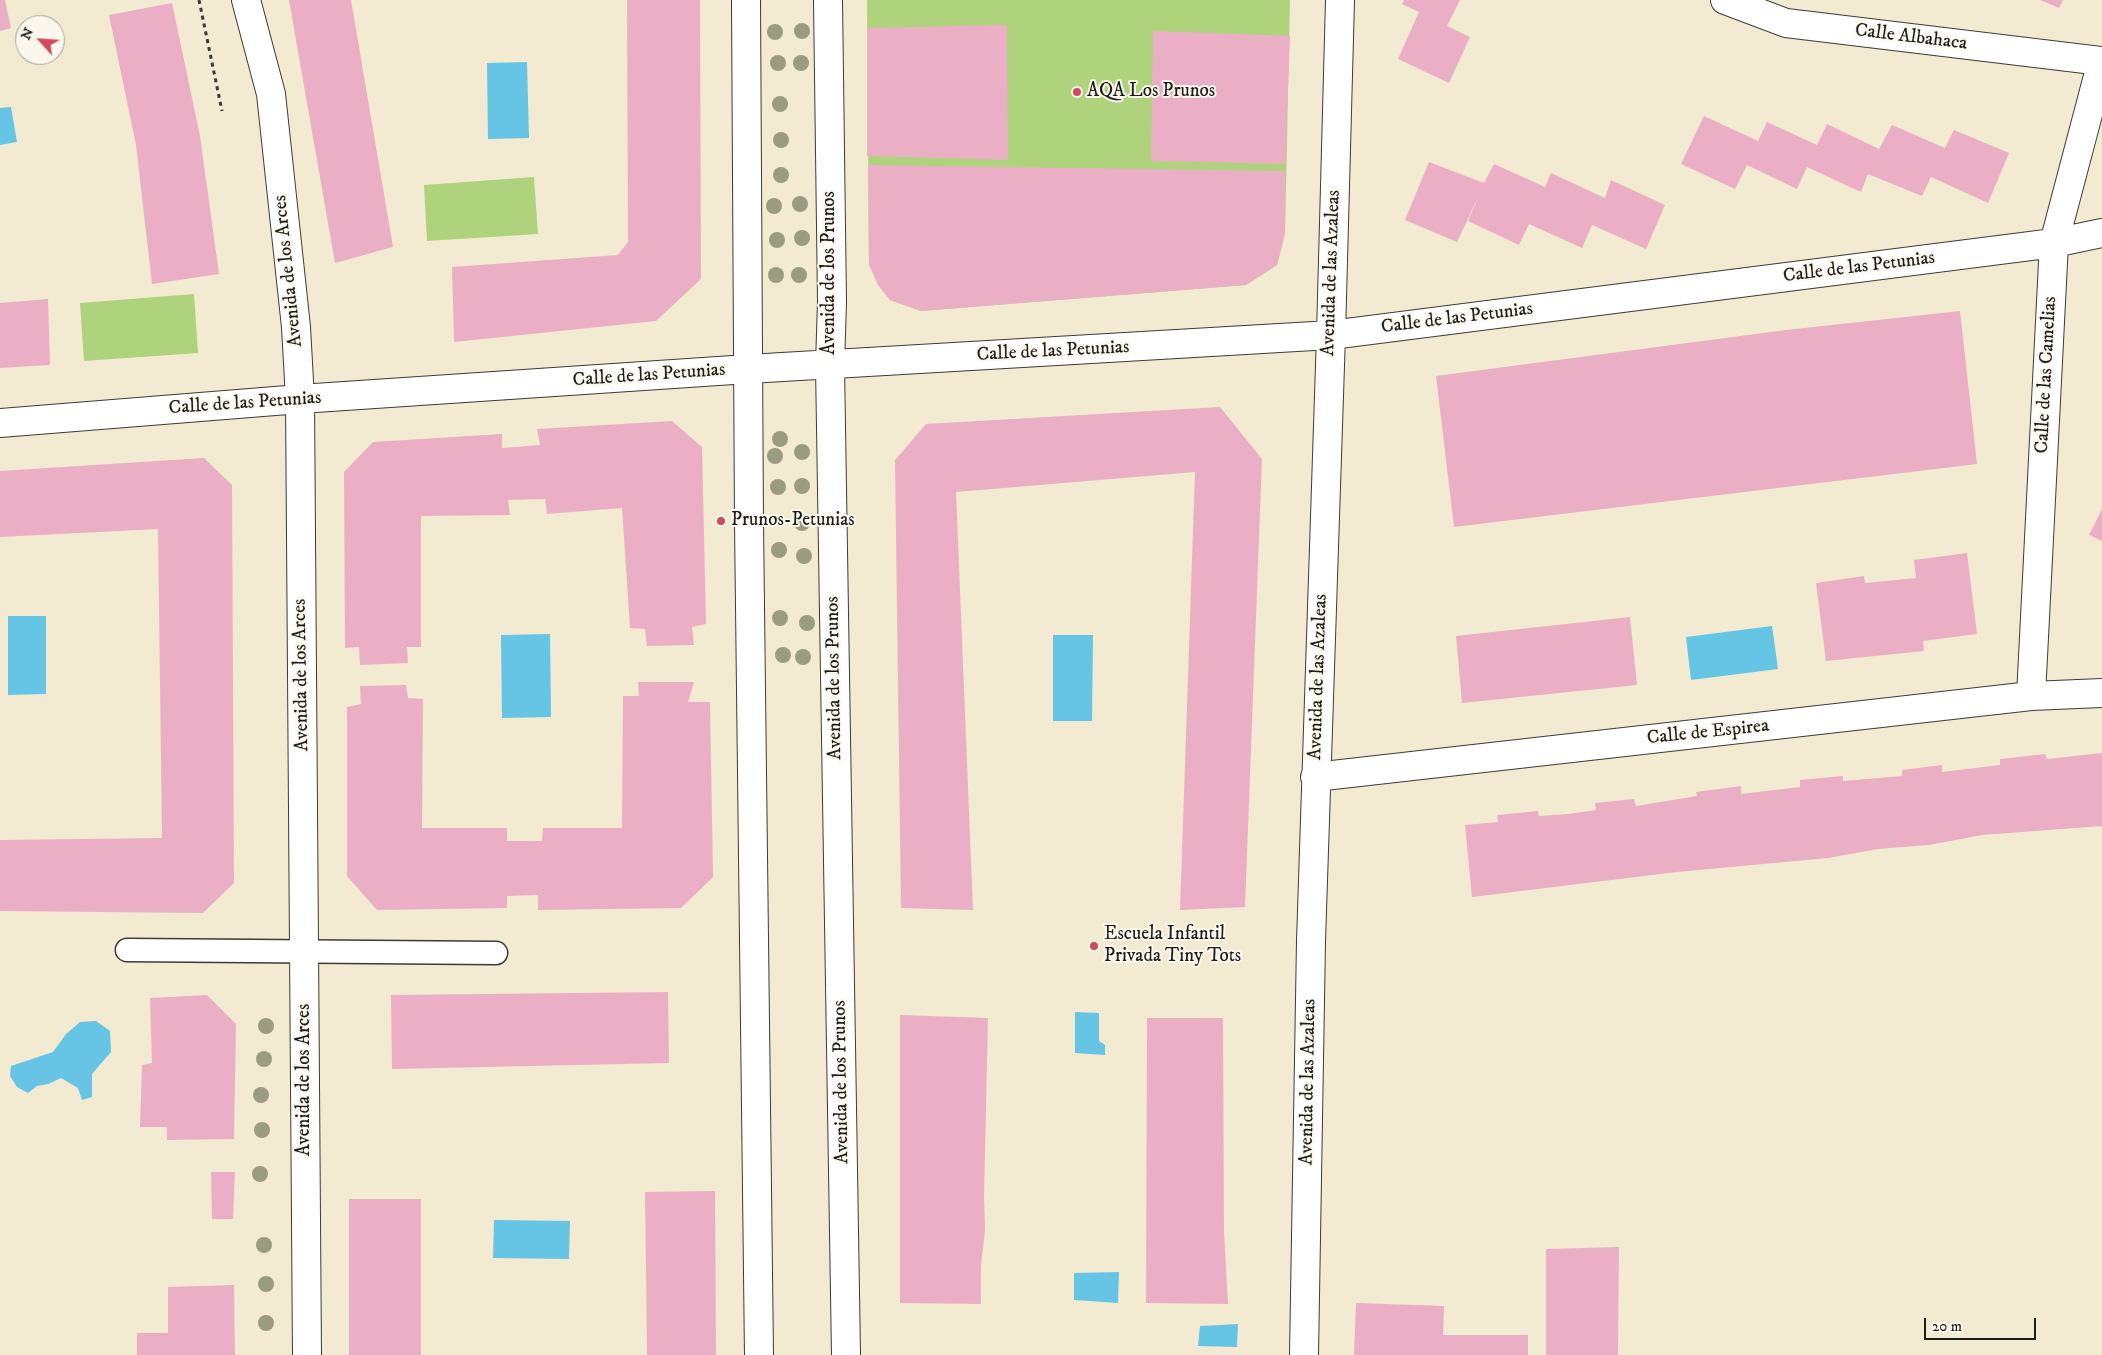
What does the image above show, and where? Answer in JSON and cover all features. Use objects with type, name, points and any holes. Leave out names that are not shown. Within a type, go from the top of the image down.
[{"type":"street","name":"Avenida de los Arces","points":[[246,0],[271,94],[296,327],[300,399],[307,1355]]},
{"type":"street","points":[[746,0],[748,369],[760,1355]]},
{"type":"street","name":"Avenida de los Prunos","points":[[828,0],[832,302],[830,365],[846,1355]]},
{"type":"street","name":"Avenida de las Azaleas","points":[[1304,1355],[1315,777],[1331,335],[1340,0]]},
{"type":"street","name":"Calle Albahaca","points":[[1725,0],[1786,23],[2102,61]]},
{"type":"street","name":"Calle de las Camelias","points":[[2031,696],[2054,243],[2102,61]]},
{"type":"street","name":"Calle de las Petunias","points":[[0,422],[300,399],[748,369],[1331,335],[2054,243],[2102,233]]},
{"type":"street","name":"Calle de Espirea","points":[[1315,777],[2031,696],[2102,693]]},
{"type":"lane","points":[[127,950],[496,953]]},
{"type":"path","points":[[199,0],[222,112]]},
{"type":"green space","name":"AQA Los Prunos","points":[[867,0],[1290,0],[1285,233],[1277,265],[1246,285],[921,311],[890,300],[869,265]]},
{"type":"green space","points":[[534,177],[538,234],[427,241],[424,185]]},
{"type":"green space","points":[[194,294],[198,353],[84,361],[80,303]]},
{"type":"water","points":[[527,62],[529,138],[488,139],[487,63]]},
{"type":"water","points":[[11,107],[17,142],[0,145],[0,108]]},
{"type":"water","points":[[8,616],[46,616],[46,694],[8,695]]},
{"type":"water","points":[[1772,626],[1778,669],[1691,680],[1686,637]]},
{"type":"water","points":[[550,634],[551,717],[502,718],[501,635]]},
{"type":"water","points":[[1053,635],[1093,635],[1092,721],[1053,721]]},
{"type":"water","points":[[1075,1012],[1099,1013],[1099,1041],[1105,1045],[1105,1055],[1075,1053]]},
{"type":"water","points":[[96,1021],[110,1031],[111,1052],[92,1074],[92,1097],[82,1100],[78,1088],[61,1078],[48,1084],[37,1086],[28,1093],[17,1087],[10,1076],[11,1066],[53,1052],[66,1034],[80,1022]]},
{"type":"water","points":[[494,1220],[570,1221],[569,1259],[493,1258]]},
{"type":"water","points":[[1119,1272],[1118,1303],[1074,1300],[1074,1273]]},
{"type":"water","points":[[1238,1324],[1237,1347],[1198,1346],[1200,1326]]},
{"type":"building","points":[[0,0],[5,0],[11,28],[0,31]]},
{"type":"building","points":[[289,0],[351,0],[393,247],[335,263]]},
{"type":"building","points":[[627,0],[700,0],[701,279],[656,321],[454,342],[452,267],[618,255],[628,242]]},
{"type":"building","points":[[1404,0],[1460,0],[1447,26],[1470,37],[1449,83],[1398,59],[1419,12],[1402,4]]},
{"type":"building","points":[[2040,0],[2063,0],[2059,8]]},
{"type":"building","points":[[172,3],[200,136],[219,274],[152,284],[136,145],[109,15]]},
{"type":"building","points":[[1007,25],[1008,160],[867,156],[867,28]]},
{"type":"building","points":[[1153,31],[1290,36],[1285,164],[1151,161]]},
{"type":"building","points":[[1704,116],[1758,141],[1767,122],[1817,145],[1827,124],[1879,149],[1892,125],[1945,148],[1954,130],[2009,153],[1988,203],[1931,177],[1922,196],[1868,174],[1861,192],[1807,167],[1797,189],[1747,165],[1735,189],[1681,164]]},
{"type":"building","points":[[1429,162],[1484,183],[1494,164],[1545,187],[1551,173],[1605,198],[1611,180],[1665,205],[1646,249],[1592,225],[1582,248],[1529,224],[1519,245],[1468,221],[1479,195],[1457,242],[1405,220]]},
{"type":"building","points":[[868,165],[1285,171],[1285,233],[1277,265],[1246,285],[921,311],[890,300],[878,285],[869,265]]},
{"type":"building","points":[[48,299],[50,365],[0,368],[0,303]]},
{"type":"building","points":[[1960,311],[1977,464],[1454,527],[1436,376],[1786,330]]},
{"type":"building","points":[[1220,407],[1262,459],[1245,907],[1180,910],[1195,472],[956,492],[973,910],[901,908],[895,460],[926,424]]},
{"type":"building","points":[[672,421],[702,447],[706,624],[692,627],[694,645],[647,646],[645,629],[630,628],[622,508],[547,514],[545,499],[508,500],[510,515],[421,516],[421,647],[407,647],[408,663],[360,665],[359,647],[345,648],[344,472],[373,442],[502,434],[502,448],[540,445],[537,429]]},
{"type":"building","points":[[204,458],[232,485],[234,883],[203,913],[0,911],[0,840],[162,838],[158,529],[0,537],[0,471]]},
{"type":"building","points":[[2102,509],[2102,541],[2089,535]]},
{"type":"building","points":[[1967,553],[1977,634],[1923,641],[1924,651],[1826,661],[1816,583],[1864,576],[1865,583],[1916,578],[1914,560]]},
{"type":"building","points":[[1630,617],[1637,685],[1462,703],[1456,636]]},
{"type":"building","points":[[638,682],[694,682],[688,702],[710,702],[713,877],[681,908],[538,910],[538,895],[507,896],[507,908],[377,910],[347,876],[347,707],[361,704],[360,686],[406,685],[408,698],[423,699],[422,828],[507,828],[507,841],[542,841],[543,828],[622,828],[623,696],[639,696]]},
{"type":"building","points":[[2102,753],[2102,826],[1982,835],[1929,845],[1878,849],[1828,858],[1677,872],[1472,897],[1465,825],[1498,822],[1497,815],[1538,811],[1539,816],[1568,814],[1596,810],[1595,803],[1634,799],[1636,806],[1697,796],[1696,792],[1741,786],[1741,794],[1800,787],[1800,780],[1843,776],[1843,781],[1902,776],[1902,770],[1942,765],[1942,772],[2000,765],[2000,759],[2045,754],[2047,759]]},
{"type":"building","points":[[668,992],[669,1063],[392,1069],[391,995]]},
{"type":"building","points":[[207,995],[236,1024],[234,1139],[167,1140],[167,1127],[140,1127],[142,1065],[152,1063],[150,998]]},
{"type":"building","points":[[900,1015],[988,1018],[985,1230],[981,1266],[981,1304],[900,1303]]},
{"type":"building","points":[[1147,1018],[1223,1018],[1224,1232],[1228,1304],[1146,1303]]},
{"type":"building","points":[[211,1172],[235,1172],[233,1219],[212,1219]]},
{"type":"building","points":[[715,1191],[716,1355],[647,1355],[645,1192]]},
{"type":"building","points":[[349,1199],[421,1199],[421,1355],[349,1355]]},
{"type":"building","points":[[1619,1247],[1618,1355],[1546,1355],[1546,1249]]},
{"type":"building","points":[[234,1285],[235,1355],[137,1355],[137,1333],[168,1333],[168,1287]]},
{"type":"building","points":[[1356,1303],[1444,1306],[1443,1335],[1528,1335],[1528,1355],[1354,1355]]},
{"type":"place","name":"AQA Los Prunos","points":[[1077,92]]},
{"type":"place","name":"Prunos-Petunias","points":[[721,521]]},
{"type":"place","name":"Escuela Infantil Privada Tiny Tots","points":[[1094,946]]}]
